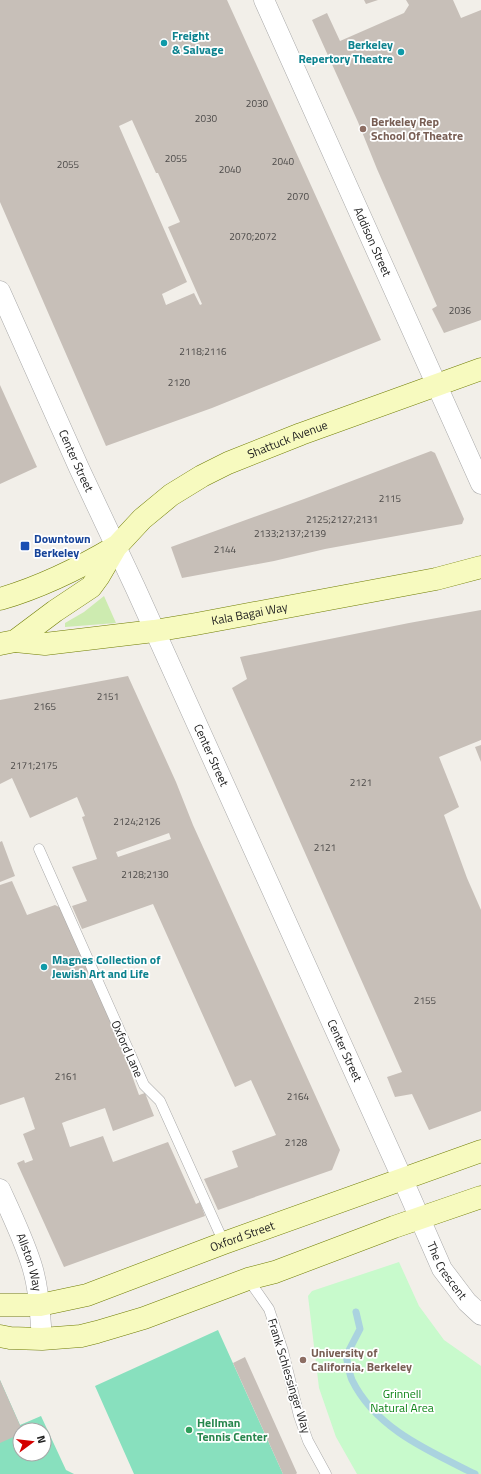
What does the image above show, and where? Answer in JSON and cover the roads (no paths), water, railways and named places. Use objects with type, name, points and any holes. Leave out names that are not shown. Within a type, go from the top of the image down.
[{"type":"main road","name":"Shattuck Avenue","points":[[7,642],[91,587],[116,547],[142,519],[171,495],[202,476],[228,463],[301,434],[481,369]]},
{"type":"main road","name":"Shattuck Avenue","points":[[0,599],[54,580],[116,547]]},
{"type":"main road","name":"Kala Bagai Way","points":[[7,642],[45,644],[154,631],[215,621],[436,579],[481,567]]},
{"type":"main road","name":"Oxford Street","points":[[0,1305],[40,1305],[87,1295],[224,1243],[481,1151]]},
{"type":"main road","points":[[0,1336],[10,1338],[42,1339],[81,1336],[97,1332],[144,1318],[248,1279],[275,1272],[394,1227],[421,1219],[481,1197]]},
{"type":"street","name":"Addison Street","points":[[264,0],[481,484]]},
{"type":"street","name":"Center Street","points":[[0,291],[57,420],[421,1219]]},
{"type":"street","name":"Allston Way","points":[[0,1189],[19,1230],[32,1264],[40,1305],[42,1339]]},
{"type":"street","name":"The Crescent","points":[[421,1219],[442,1270],[467,1302],[481,1315]]},
{"type":"lane","name":"Oxford Lane","points":[[39,850],[144,1085],[160,1101],[224,1243]]},
{"type":"lane","name":"Frank Schlessinger Way","points":[[248,1279],[269,1309],[283,1352],[299,1416],[308,1441],[326,1474]]},
{"type":"waterway","points":[[356,1312],[360,1329],[346,1356],[352,1380],[362,1397],[375,1412],[405,1437],[475,1474]]},
{"type":"place","name":"Freight & Salvage","points":[[164,43]]},
{"type":"place","name":"Berkeley Repertory Theatre","points":[[401,52]]},
{"type":"place","name":"Berkeley Rep School Of Theatre","points":[[363,129]]},
{"type":"place","name":"Downtown Berkeley","points":[[25,546]]},
{"type":"place","name":"Magnes Collection of Jewish Art and Life","points":[[44,967]]},
{"type":"place","name":"University of California, Berkeley","points":[[303,1360]]},
{"type":"place","name":"Hellman Tennis Center","points":[[189,1430]]},
{"type":"park label","name":"Grinnell Natural Area","points":[[402,1401]]}]
